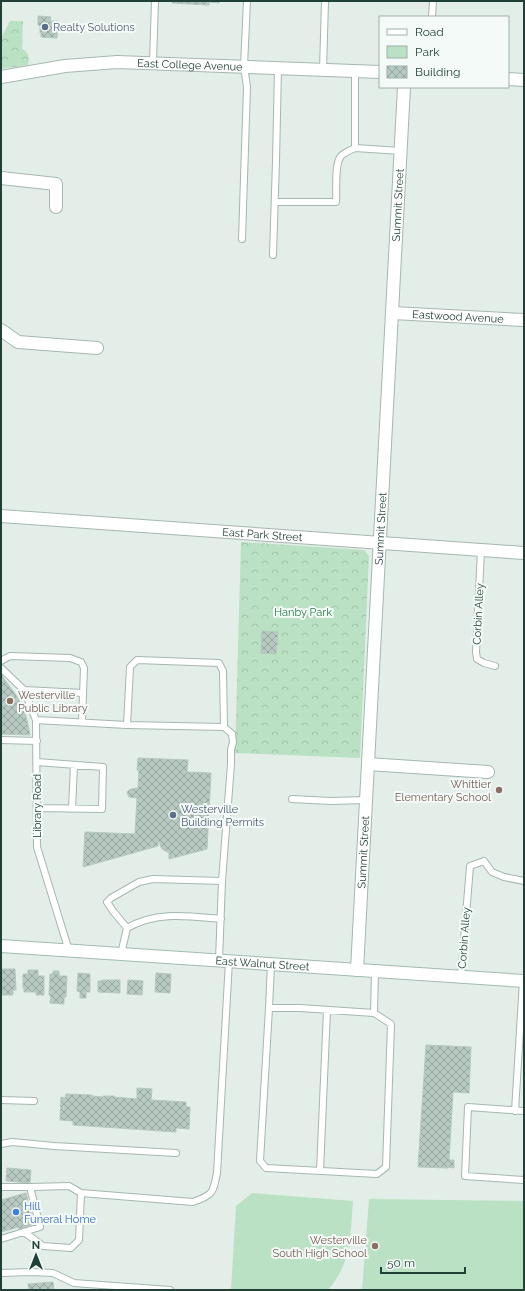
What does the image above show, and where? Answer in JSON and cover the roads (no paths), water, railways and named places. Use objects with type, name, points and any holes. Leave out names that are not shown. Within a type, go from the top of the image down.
[{"type":"street","name":"East College Avenue","points":[[1,77],[65,66],[103,62],[153,62],[379,72]]},
{"type":"street","points":[[509,79],[524,80]]},
{"type":"street","name":"Summit Street","points":[[357,970],[404,88]]},
{"type":"street","points":[[1,178],[56,184],[56,207]]},
{"type":"street","name":"Eastwood Avenue","points":[[393,313],[524,320]]},
{"type":"street","points":[[1,330],[18,342],[97,348]]},
{"type":"street","name":"East Park Street","points":[[1,516],[524,553]]},
{"type":"street","points":[[368,764],[488,772]]},
{"type":"street","name":"East Walnut Street","points":[[1,946],[524,981]]},
{"type":"lane","points":[[153,62],[155,1]]},
{"type":"lane","points":[[242,238],[247,87],[244,66],[247,1]]},
{"type":"lane","points":[[323,70],[325,1]]},
{"type":"lane","points":[[432,16],[433,1]]},
{"type":"lane","points":[[273,255],[278,68]]},
{"type":"lane","points":[[355,71],[355,148]]},
{"type":"lane","points":[[275,202],[336,202],[338,163],[345,153],[355,148],[401,150]]},
{"type":"lane","name":"Corbin Alley","points":[[481,550],[476,652],[477,659],[495,666]]},
{"type":"lane","points":[[1,661],[10,656],[70,658],[81,662],[84,668],[82,722]]},
{"type":"lane","points":[[127,725],[130,667],[137,660],[220,663],[223,671],[224,727]]},
{"type":"lane","name":"Library Road","points":[[1,668],[24,690],[36,720],[37,847],[69,951]]},
{"type":"lane","points":[[24,690],[83,692]]},
{"type":"lane","points":[[1,1187],[69,1186],[81,1193],[193,1202],[208,1197],[215,1187],[218,1165],[224,960],[221,919],[222,881],[231,764],[230,750],[233,742],[232,734],[224,727],[127,725],[36,720]]},
{"type":"lane","points":[[1,740],[37,741]]},
{"type":"lane","points":[[37,762],[103,767],[102,809],[37,808]]},
{"type":"lane","points":[[72,809],[74,765]]},
{"type":"lane","points":[[292,799],[331,801],[366,800]]},
{"type":"lane","name":"Corbin Alley","points":[[461,977],[470,866],[484,861],[492,872],[504,877],[524,881]]},
{"type":"lane","points":[[127,928],[107,902],[111,898],[140,882],[153,879],[222,881]]},
{"type":"lane","points":[[127,928],[137,923],[160,916],[189,916],[221,919]]},
{"type":"lane","points":[[121,954],[127,928]]},
{"type":"lane","points":[[269,1008],[374,1013],[390,1024],[386,1167],[377,1174],[266,1168],[260,1161],[271,964]]},
{"type":"lane","points":[[374,1013],[375,971]]},
{"type":"lane","points":[[515,1111],[524,981]]},
{"type":"lane","points":[[320,1171],[327,1010]]},
{"type":"lane","points":[[1,1100],[34,1101]]},
{"type":"lane","points":[[524,1111],[468,1107],[464,1176],[524,1180]]},
{"type":"lane","points":[[1,1144],[12,1142],[176,1153]]},
{"type":"lane","points":[[1,1239],[40,1227],[30,1187]]},
{"type":"lane","points":[[24,1232],[43,1246],[71,1248],[79,1240],[81,1193]]},
{"type":"lane","points":[[1,1273],[53,1273],[74,1283],[170,1290]]},
{"type":"lane","points":[[74,1283],[74,1290]]},
{"type":"place","name":"Realty Solutions","points":[[45,27]]},
{"type":"place","name":"Westerville Public Library","points":[[10,701]]},
{"type":"place","name":"Whittier Elementary School","points":[[499,790]]},
{"type":"place","name":"Westerville Building Permits","points":[[173,815]]},
{"type":"place","name":"Hill Funeral Home","points":[[16,1212]]},
{"type":"place","name":"Westerville South High School","points":[[375,1246]]},
{"type":"park label","name":"Hanby Park","points":[[303,612]]}]
